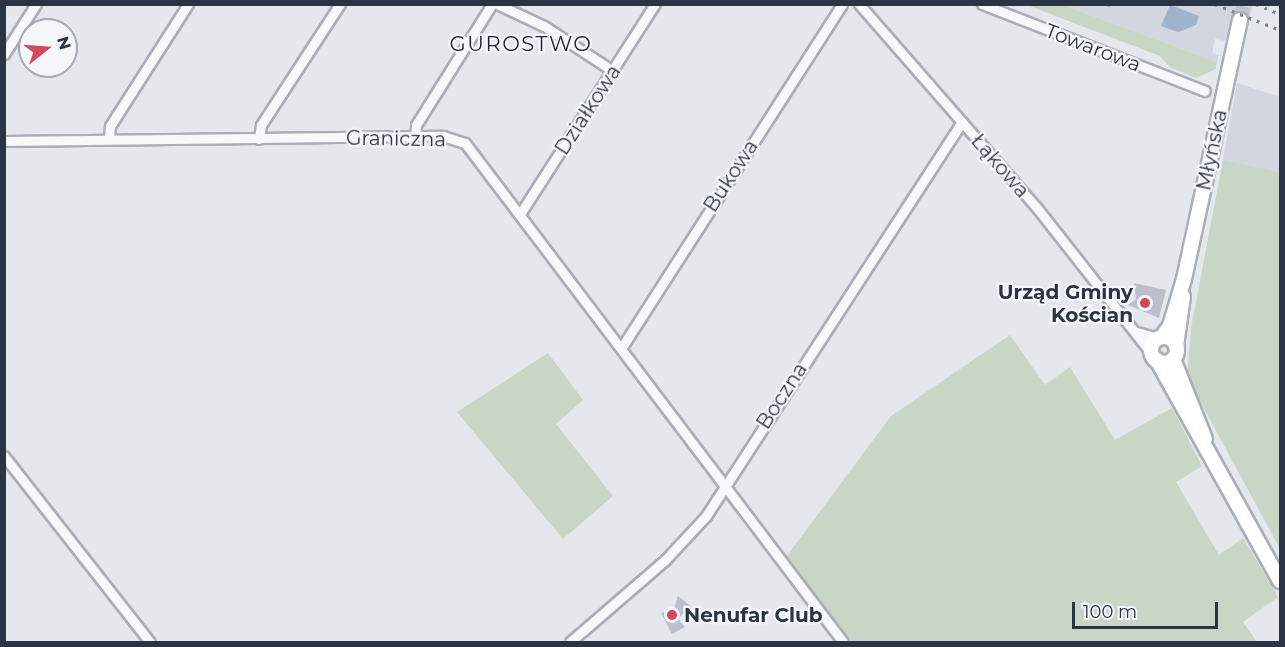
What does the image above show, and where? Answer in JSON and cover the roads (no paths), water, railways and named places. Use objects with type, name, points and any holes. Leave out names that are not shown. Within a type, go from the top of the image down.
[{"type":"street","points":[[4,54],[36,4]]},
{"type":"street","points":[[109,140],[110,126],[188,4]]},
{"type":"street","points":[[259,139],[261,125],[340,4]]},
{"type":"street","points":[[415,137],[416,125],[492,4]]},
{"type":"street","points":[[497,4],[544,26],[613,70]]},
{"type":"street","name":"Działkowa","points":[[520,214],[655,4]]},
{"type":"street","name":"Bukowa","points":[[622,347],[842,4]]},
{"type":"street","name":"Łąkowa","points":[[859,4],[962,122],[1137,332],[1154,357],[1281,581]]},
{"type":"street","name":"Towarowa","points":[[982,4],[1204,91]]},
{"type":"street","name":"Młyńska","points":[[1154,357],[1160,337],[1170,326],[1184,279],[1240,20]]},
{"type":"street","name":"Boczna","points":[[570,642],[690,535],[726,484],[962,122]]},
{"type":"street","name":"Graniczna","points":[[4,141],[443,136],[465,143],[726,484],[843,642]]},
{"type":"street","name":"Młyńska","points":[[1175,352],[1184,314],[1184,279]]},
{"type":"street","points":[[1137,332],[1160,337],[1175,352]]},
{"type":"street","points":[[1154,357],[1175,352]]},
{"type":"street","name":"Łąkowa","points":[[1175,352],[1209,453]]},
{"type":"street","points":[[4,456],[150,642]]},
{"type":"water","points":[[1170,5],[1199,16],[1196,25],[1178,32],[1161,26]]},
{"type":"tunnel","points":[[1240,20],[1244,4]]},
{"type":"railway","points":[[1215,4],[1280,30]]},
{"type":"railway","points":[[1256,4],[1280,14]]},
{"type":"place","name":"Urząd Gminy Kościan","points":[[1145,303]]},
{"type":"place","name":"Nenufar Club","points":[[672,615]]},
{"type":"district","name":"GUROSTWO","points":[[521,44]]}]
